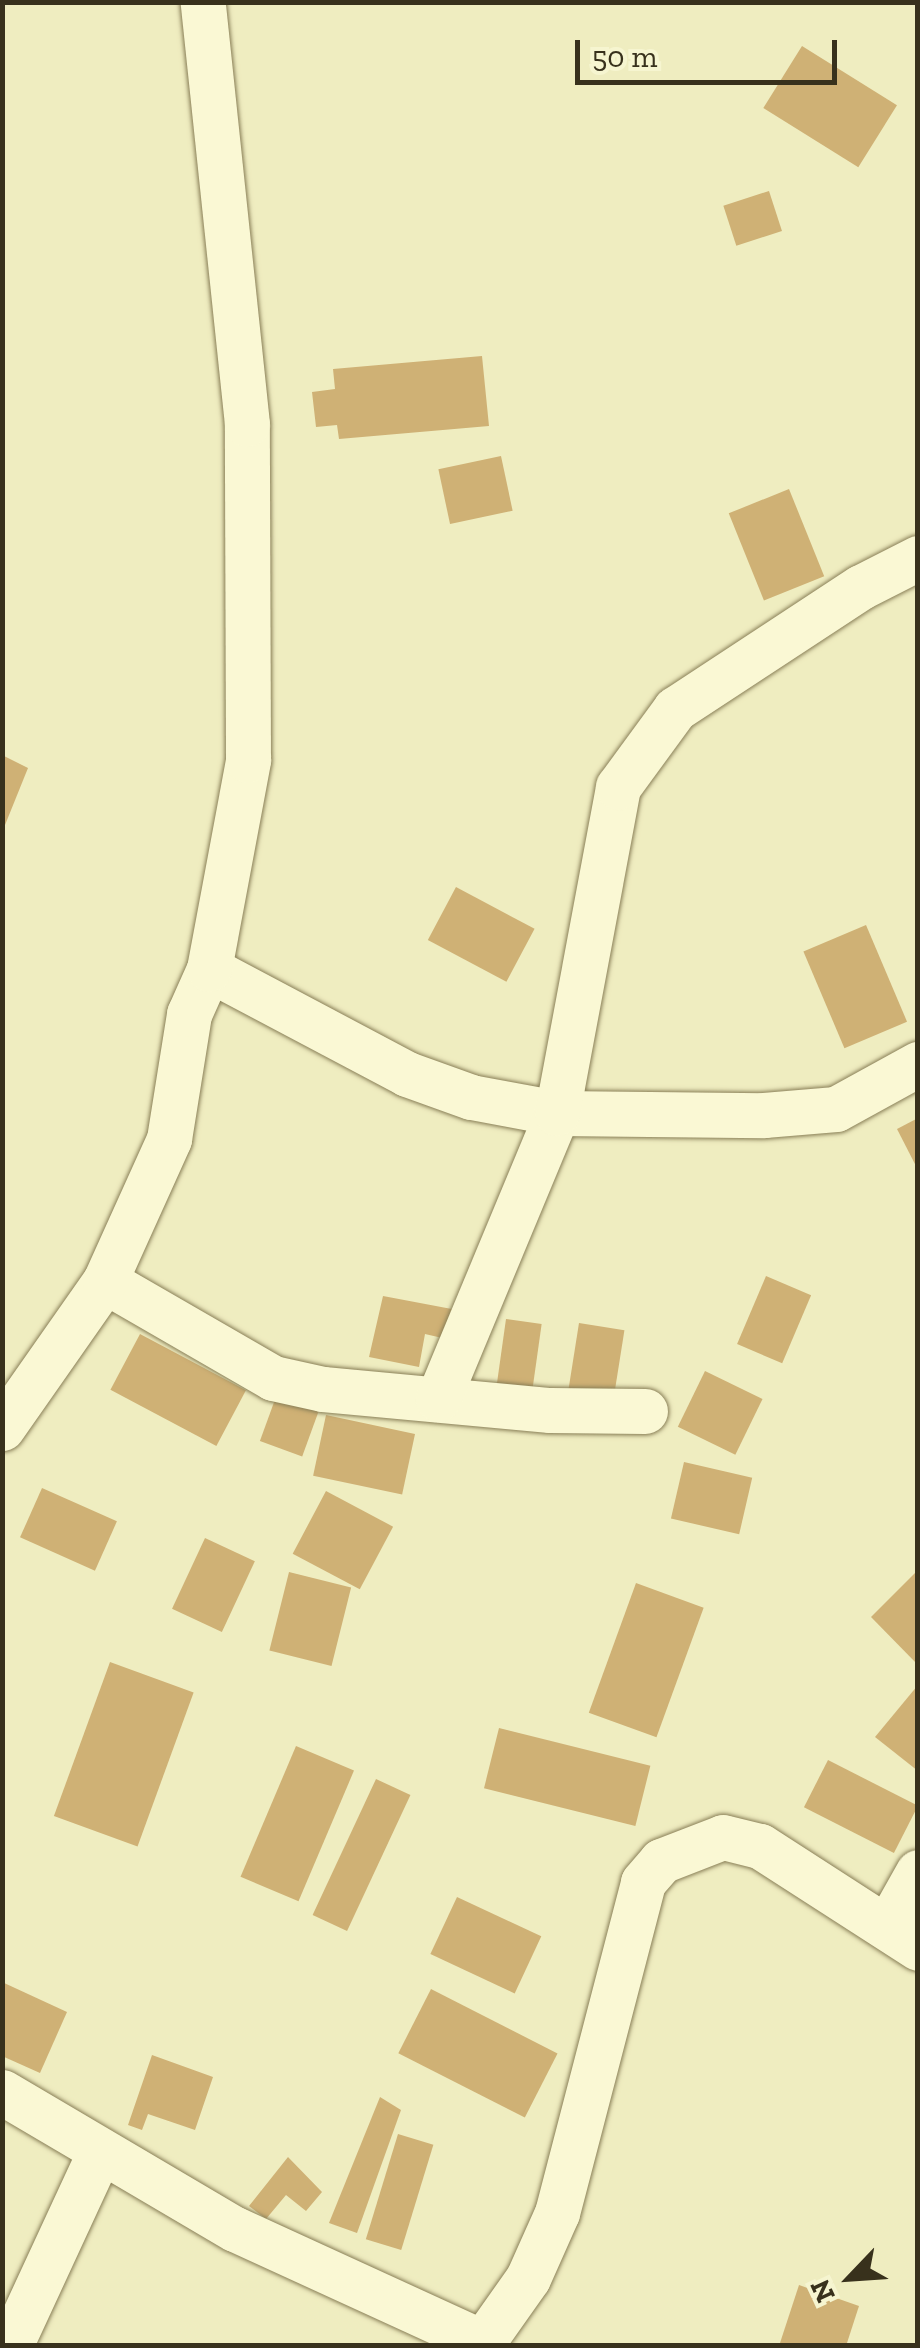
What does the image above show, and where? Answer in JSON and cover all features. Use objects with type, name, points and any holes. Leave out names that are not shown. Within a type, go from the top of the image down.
[{"type":"street","points":[[6,1416],[104,1281],[169,1139],[188,1014],[209,969],[248,760],[248,424],[203,2]]},
{"type":"street","points":[[438,1399],[557,1112],[602,853],[618,787],[636,756],[675,709],[861,586],[918,558]]},
{"type":"street","points":[[209,969],[407,1074],[470,1097],[557,1112],[747,1116],[836,1109],[918,1064]]},
{"type":"street","points":[[104,1281],[273,1378],[438,1399],[646,1411]]},
{"type":"street","points":[[2,2092],[235,2228],[481,2344],[528,2278],[557,2213],[644,1882],[661,1861],[723,1838],[760,1846],[902,1938],[918,1872]]},
{"type":"street","points":[[10,2346],[100,2152]]},
{"type":"building","points":[[802,46],[897,105],[858,167],[763,108]]},
{"type":"building","points":[[769,191],[782,231],[736,246],[723,206]]},
{"type":"building","points":[[482,356],[489,426],[339,439],[337,425],[316,427],[312,392],[335,389],[333,369]]},
{"type":"building","points":[[501,456],[513,511],[450,524],[438,469]]},
{"type":"building","points":[[789,489],[824,576],[764,601],[729,513]]},
{"type":"building","points":[[2,755],[28,768],[3,830],[2,830]]},
{"type":"building","points":[[456,887],[535,929],[506,982],[428,940]]},
{"type":"building","points":[[866,925],[907,1022],[844,1048],[803,952]]},
{"type":"building","points":[[918,1118],[918,1170],[897,1129]]},
{"type":"building","points":[[766,1276],[811,1295],[782,1363],[737,1344]]},
{"type":"building","points":[[383,1296],[457,1310],[451,1340],[425,1334],[419,1367],[369,1357]]},
{"type":"building","points":[[506,1319],[542,1324],[532,1389],[497,1384]]},
{"type":"building","points":[[579,1323],[624,1330],[614,1396],[569,1389]]},
{"type":"building","points":[[140,1334],[246,1390],[216,1446],[110,1390]]},
{"type":"building","points":[[705,1371],[763,1399],[735,1455],[678,1427]]},
{"type":"building","points":[[277,1394],[319,1409],[302,1456],[260,1441]]},
{"type":"building","points":[[326,1415],[415,1434],[402,1495],[313,1476]]},
{"type":"building","points":[[684,1462],[752,1478],[739,1534],[671,1519]]},
{"type":"building","points":[[42,1488],[117,1521],[95,1571],[20,1537]]},
{"type":"building","points":[[326,1491],[393,1527],[360,1589],[293,1554]]},
{"type":"building","points":[[205,1538],[255,1561],[222,1632],[172,1609]]},
{"type":"building","points":[[918,1570],[918,1665],[871,1617]]},
{"type":"building","points":[[289,1572],[351,1587],[332,1666],[269,1651]]},
{"type":"building","points":[[636,1583],[704,1608],[656,1737],[589,1713]]},
{"type":"building","points":[[110,1662],[194,1692],[138,1847],[54,1816]]},
{"type":"building","points":[[918,1685],[918,1771],[875,1737]]},
{"type":"building","points":[[499,1728],[650,1766],[635,1826],[484,1788]]},
{"type":"building","points":[[296,1746],[354,1771],[299,1901],[241,1877]]},
{"type":"building","points":[[828,1760],[918,1806],[894,1853],[804,1807]]},
{"type":"building","points":[[376,1779],[410,1795],[347,1931],[313,1915]]},
{"type":"building","points":[[457,1897],[541,1936],[515,1993],[430,1954]]},
{"type":"building","points":[[2,1982],[67,2012],[40,2073],[2,2056]]},
{"type":"building","points":[[431,1989],[558,2053],[525,2118],[398,2053]]},
{"type":"building","points":[[152,2055],[213,2077],[195,2130],[148,2114],[142,2130],[128,2125]]},
{"type":"building","points":[[380,2097],[401,2110],[357,2233],[329,2223]]},
{"type":"building","points":[[398,2134],[433,2145],[401,2250],[366,2239]]},
{"type":"building","points":[[288,2157],[322,2192],[306,2211],[286,2195],[266,2219],[249,2206]]},
{"type":"building","points":[[799,2285],[859,2306],[846,2346],[779,2346]]}]
